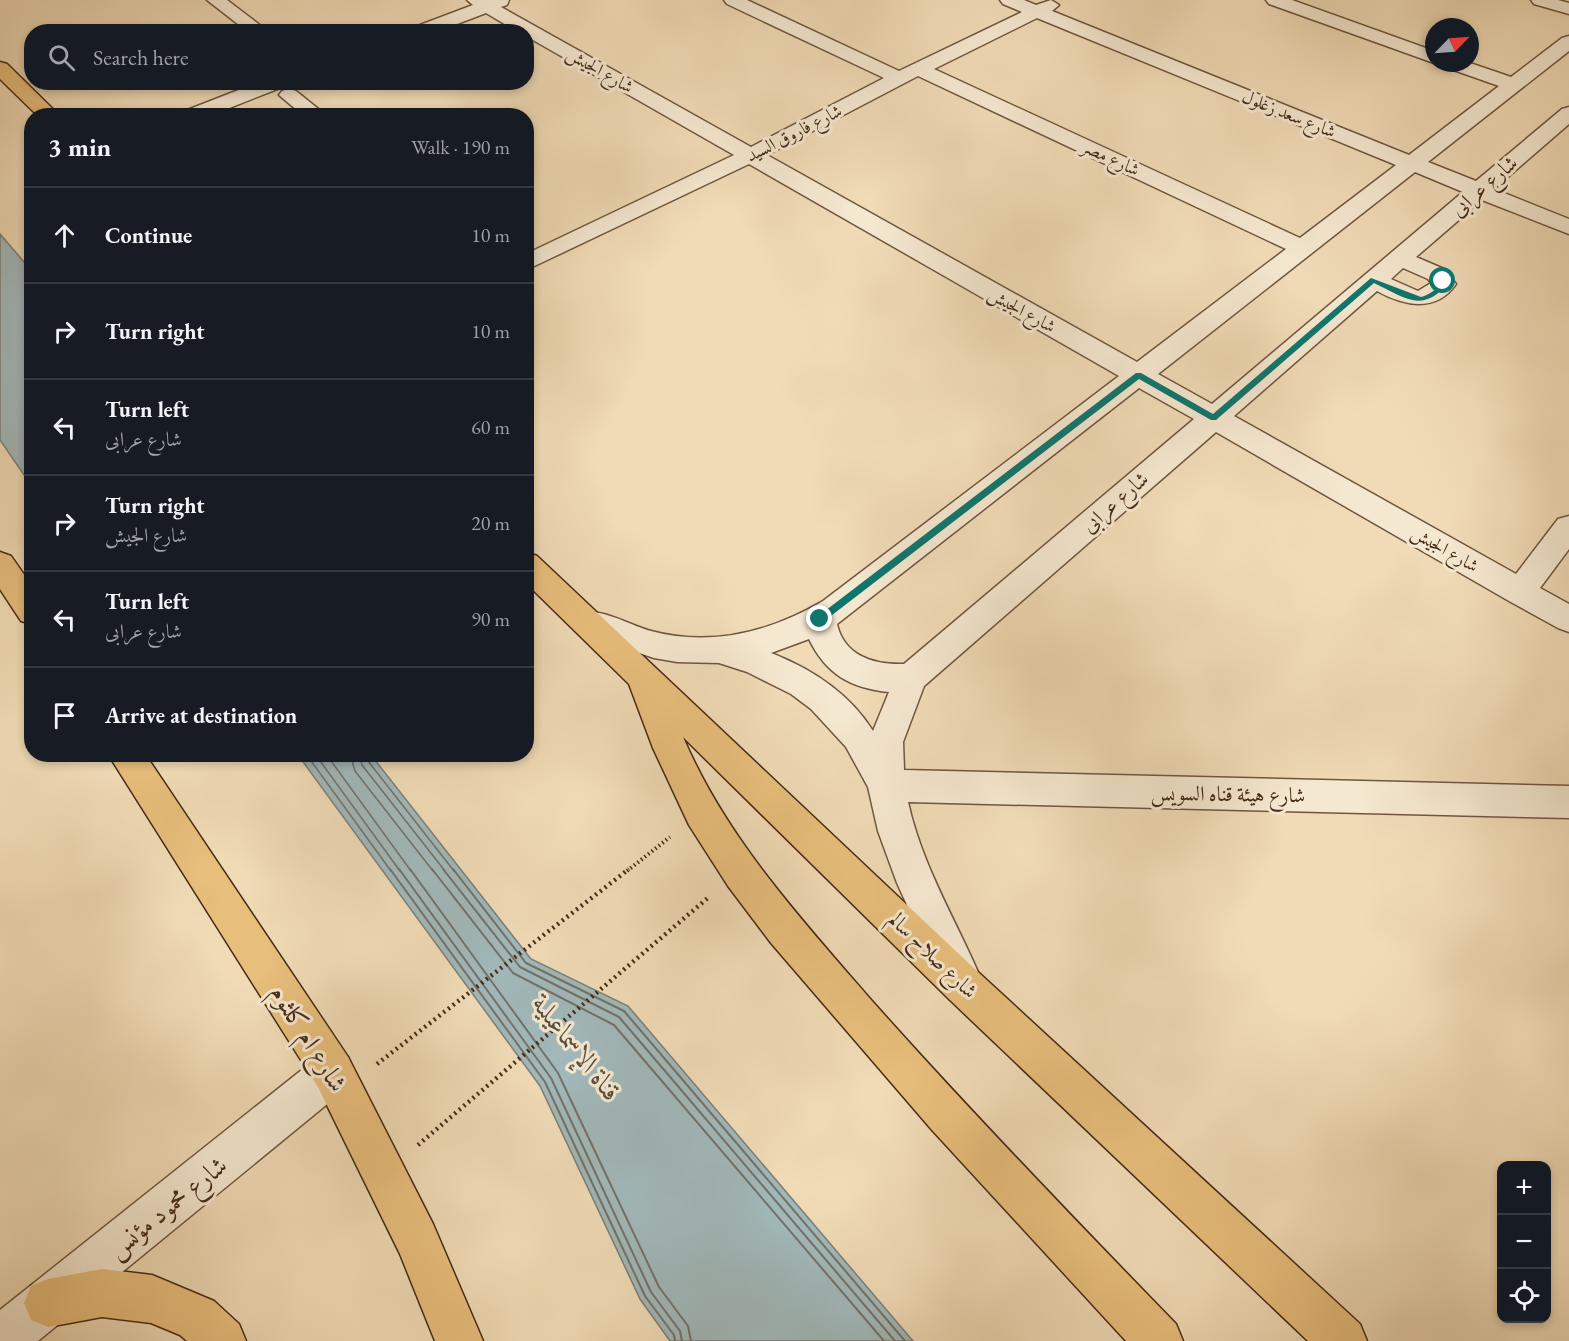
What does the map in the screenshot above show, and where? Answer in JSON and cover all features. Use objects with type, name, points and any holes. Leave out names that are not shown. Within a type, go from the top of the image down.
[{"type":"highway","points":[[0,69],[41,108]]},
{"type":"highway","points":[[0,564],[24,600]]},
{"type":"highway","name":"شارع صلاح سالم","points":[[534,572],[641,672],[964,986],[1343,1341]]},
{"type":"highway","points":[[641,672],[665,741],[702,813],[739,871],[797,945],[929,1096],[1159,1341]]},
{"type":"highway","name":"شارع ام كلثوم","points":[[130,762],[338,1082],[417,1240],[459,1341]]},
{"type":"highway","points":[[48,1303],[102,1293],[152,1299],[197,1318],[222,1341]]},
{"type":"street","points":[[216,0],[249,24]]},
{"type":"street","points":[[733,0],[899,78]]},
{"type":"street","name":"شارع سعد زغلول","points":[[1009,0],[1412,164],[1492,190],[1569,227]]},
{"type":"street","name":"شارع فاروق السيد","points":[[534,259],[749,156],[899,78],[1059,0]]},
{"type":"street","points":[[1275,0],[1425,54]]},
{"type":"street","points":[[1540,0],[1569,9]]},
{"type":"street","points":[[437,24],[489,2]]},
{"type":"street","name":"شارع الجيش","points":[[489,2],[526,24]]},
{"type":"street","name":"شارع الجيش","points":[[534,29],[749,156],[1569,619]]},
{"type":"street","points":[[716,650],[758,645],[806,628],[820,619],[1569,42]]},
{"type":"street","name":"شارع مصر","points":[[919,69],[1303,248]]},
{"type":"street","points":[[1477,72],[1514,85]]},
{"type":"street","points":[[217,108],[280,90]]},
{"type":"street","points":[[285,90],[307,108]]},
{"type":"street","name":"شارع عرابى","points":[[964,986],[908,862],[896,831],[886,786],[886,742],[911,678],[1399,258],[1492,190],[1564,132]]},
{"type":"street","points":[[1374,280],[1407,296],[1421,299],[1431,297],[1444,284],[1436,274],[1399,258]]},
{"type":"street","points":[[1520,592],[1569,527]]},
{"type":"street","points":[[820,619],[821,632],[826,645],[848,666],[868,675],[890,680],[911,678]]},
{"type":"street","points":[[588,623],[655,645],[716,650],[747,658],[805,685],[831,705],[854,728],[872,755],[886,786]]},
{"type":"street","name":"شارع هيئة قناه السويس","points":[[886,786],[1569,802]]},
{"type":"street","name":"شارع محمود مؤنس","points":[[0,1341],[338,1082]]},
{"type":"path","points":[[338,1082],[423,1026],[702,813]]},
{"type":"path","points":[[384,1174],[739,871]]},
{"type":"water","points":[[0,234],[24,262],[24,475],[0,440]]},
{"type":"water","name":"قناة الإسماعيلية","points":[[303,762],[376,762],[531,959],[628,1006],[913,1341],[670,1341],[640,1299],[540,1086]]},
{"type":"route","points":[[820,619],[1138,375],[1213,418],[1374,280],[1407,296],[1421,299],[1431,297],[1444,284],[1443,281]]}]
